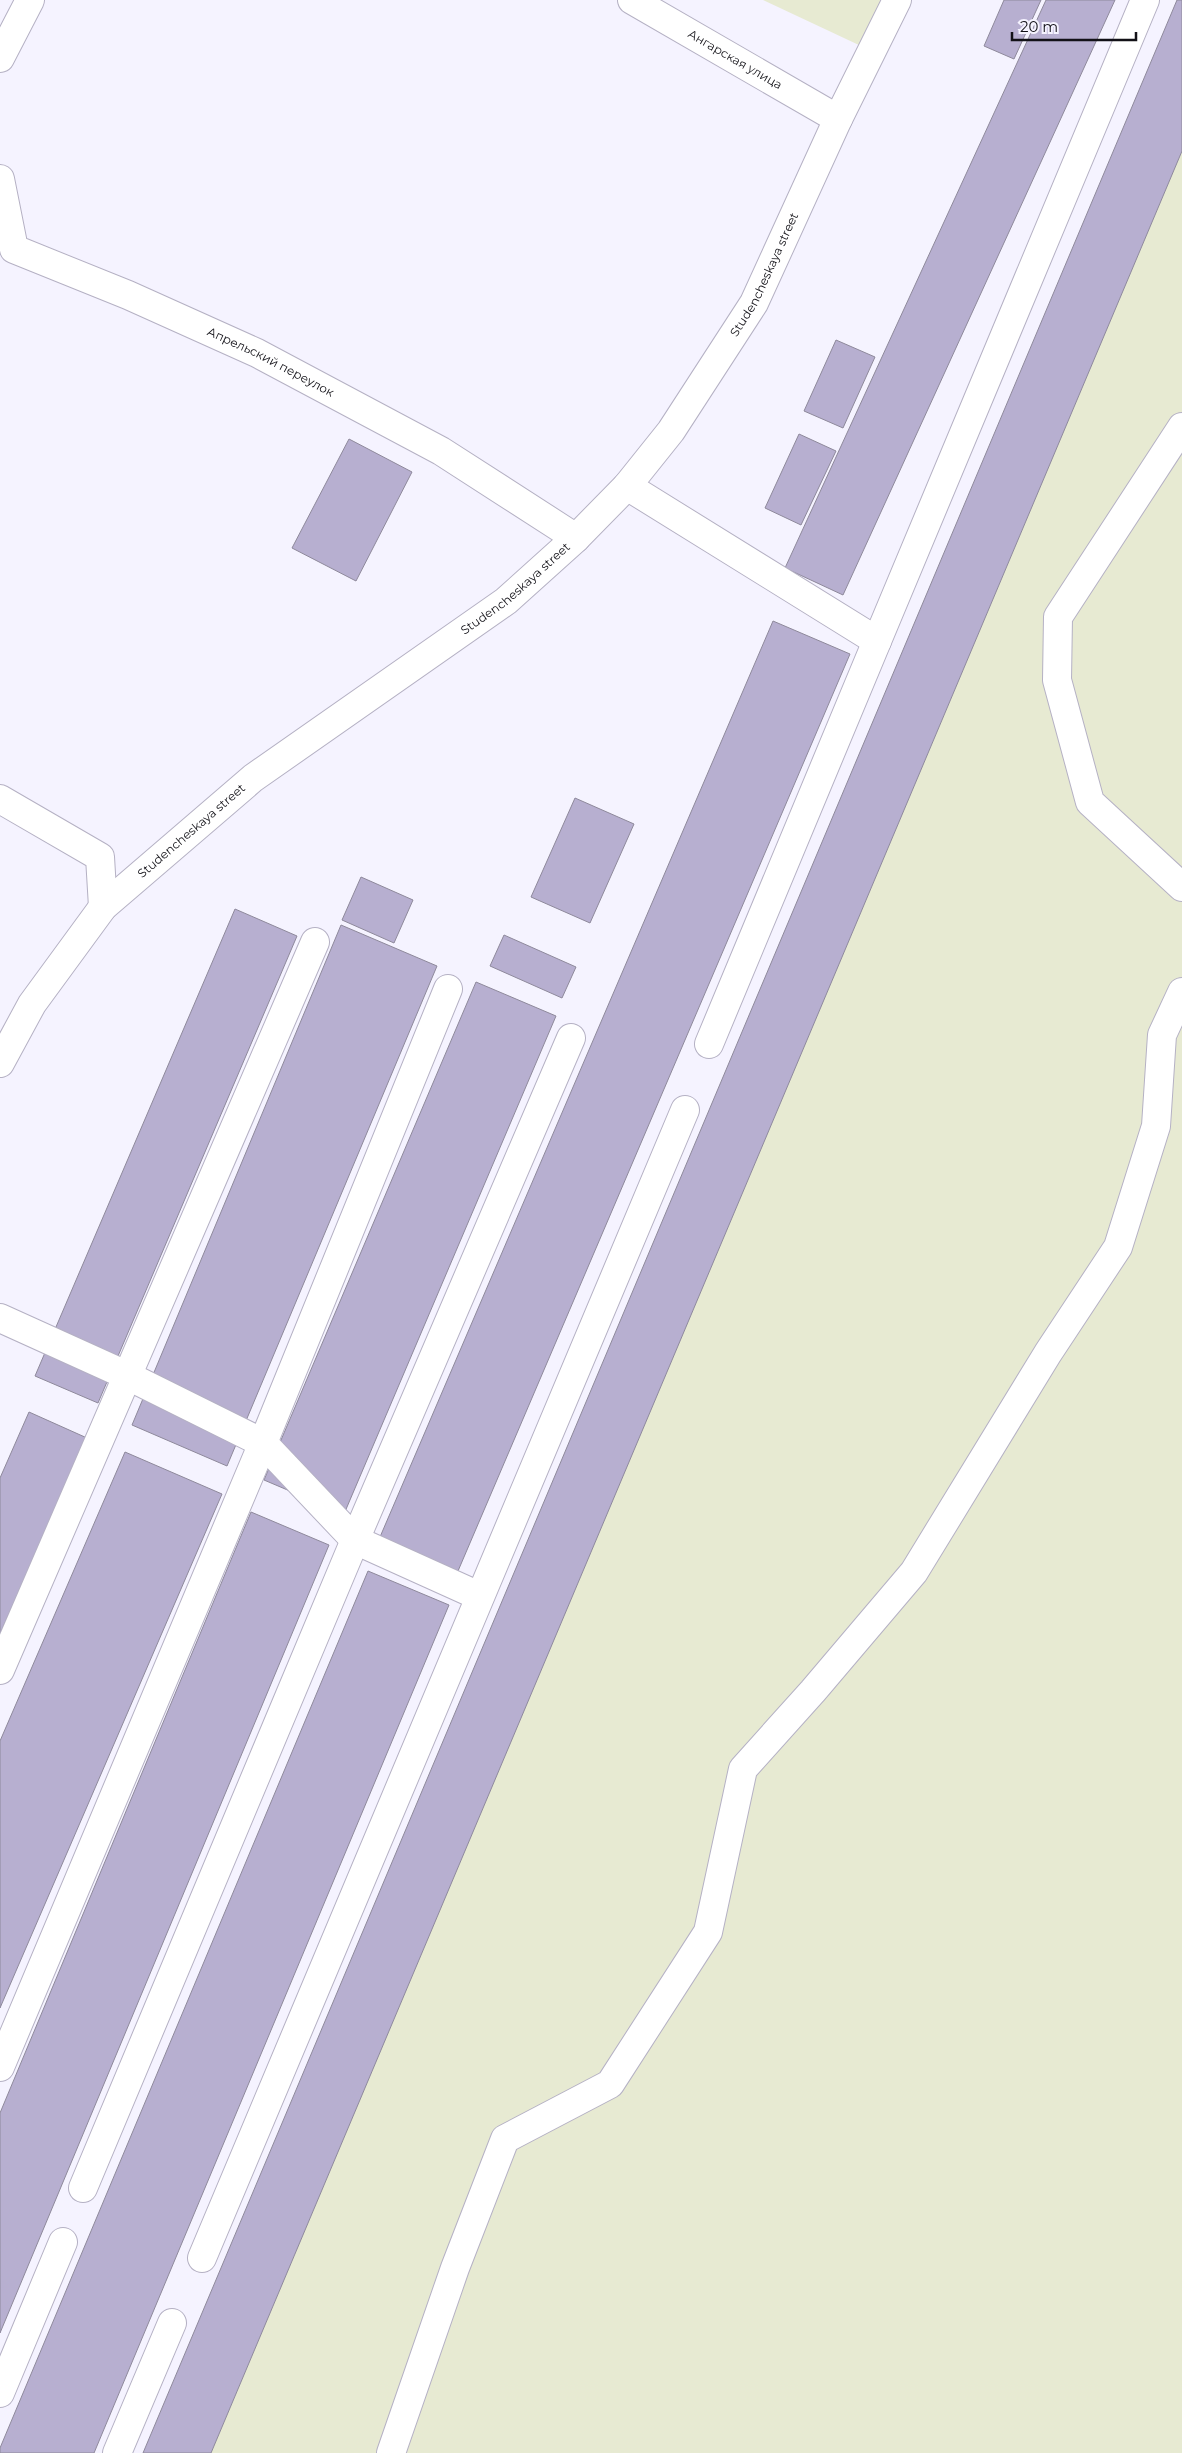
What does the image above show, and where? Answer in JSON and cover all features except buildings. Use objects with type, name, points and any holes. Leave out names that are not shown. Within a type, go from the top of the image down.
[{"type":"main road","points":[[0,58],[30,0]]},
{"type":"main road","name":"Ангарская улица","points":[[632,0],[838,119]]},
{"type":"main road","name":"Studencheskaya street","points":[[0,1063],[32,1004],[103,907],[253,778],[506,601],[576,538],[628,486],[671,431],[754,303],[838,119],[897,0]]},
{"type":"main road","points":[[709,1044],[1145,0]]},
{"type":"main road","name":"Апрельский переулок","points":[[0,179],[14,249],[128,295],[257,353],[441,451],[576,538]]},
{"type":"main road","points":[[1182,427],[1058,617],[1057,680],[1090,802],[1182,887]]},
{"type":"main road","points":[[628,486],[877,641]]},
{"type":"main road","points":[[0,799],[100,857],[103,907]]},
{"type":"main road","points":[[0,1670],[314,942]]},
{"type":"main road","points":[[0,2067],[263,1443],[448,989]]},
{"type":"main road","points":[[391,2453],[455,2268],[505,2138],[610,2084],[708,1932],[743,1769],[813,1691],[914,1572],[1048,1353],[1118,1247],[1156,1126],[1162,1035],[1182,992]]},
{"type":"main road","points":[[83,2188],[354,1540],[571,1038]]},
{"type":"main road","points":[[202,2258],[685,1110]]},
{"type":"main road","points":[[0,1318],[126,1375],[263,1443],[354,1540],[479,1596]]},
{"type":"main road","points":[[0,2393],[63,2242]]},
{"type":"main road","points":[[117,2453],[172,2323]]},
{"type":"green space","points":[[763,0],[881,0],[861,46]]},
{"type":"green space","points":[[1182,151],[1182,2453],[211,2453]]}]
